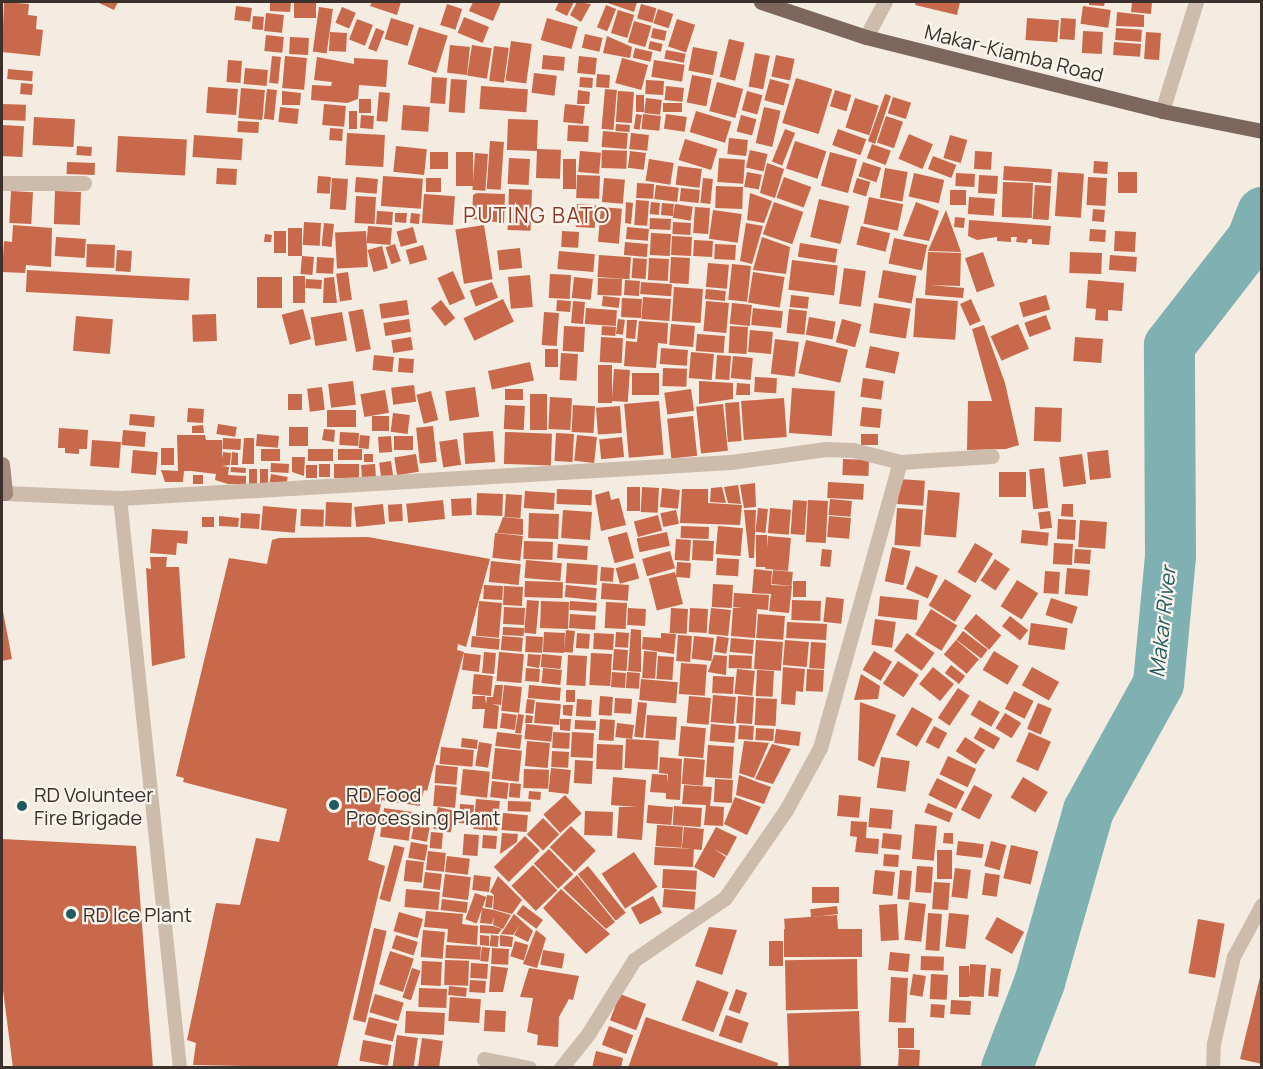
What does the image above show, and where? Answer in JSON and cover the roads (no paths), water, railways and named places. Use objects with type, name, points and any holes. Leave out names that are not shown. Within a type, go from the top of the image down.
[{"type":"main road","name":"Makar-Kiamba Road","points":[[761,2],[781,5],[866,37],[1166,112],[1262,131]]},
{"type":"street","points":[[866,37],[885,2]]},
{"type":"street","points":[[1166,112],[1196,2]]},
{"type":"street","points":[[2,183],[84,183]]},
{"type":"street","points":[[2,464],[3,493],[120,498],[731,462],[826,449],[853,450],[900,462],[992,456]]},
{"type":"street","points":[[561,1068],[588,1034],[634,960],[725,898],[786,810],[820,748],[900,462]]},
{"type":"street","points":[[484,1059],[529,1068]]},
{"type":"lane","points":[[120,498],[180,1068]]},
{"type":"lane","points":[[1213,1068],[1214,1044],[1234,957],[1262,905]]},
{"type":"waterway","name":"Makar River","points":[[1006,1068],[1039,982],[1088,810],[1158,683],[1170,555],[1169,345],[1252,238],[1262,212]]},
{"type":"place","name":"RD Food Processing Plant","points":[[334,805]]},
{"type":"place","name":"RD Volunteer Fire Brigade","points":[[22,806]]},
{"type":"place","name":"RD Ice Plant","points":[[71,914]]},
{"type":"district","name":"PUTING BATO","points":[[537,215]]}]
